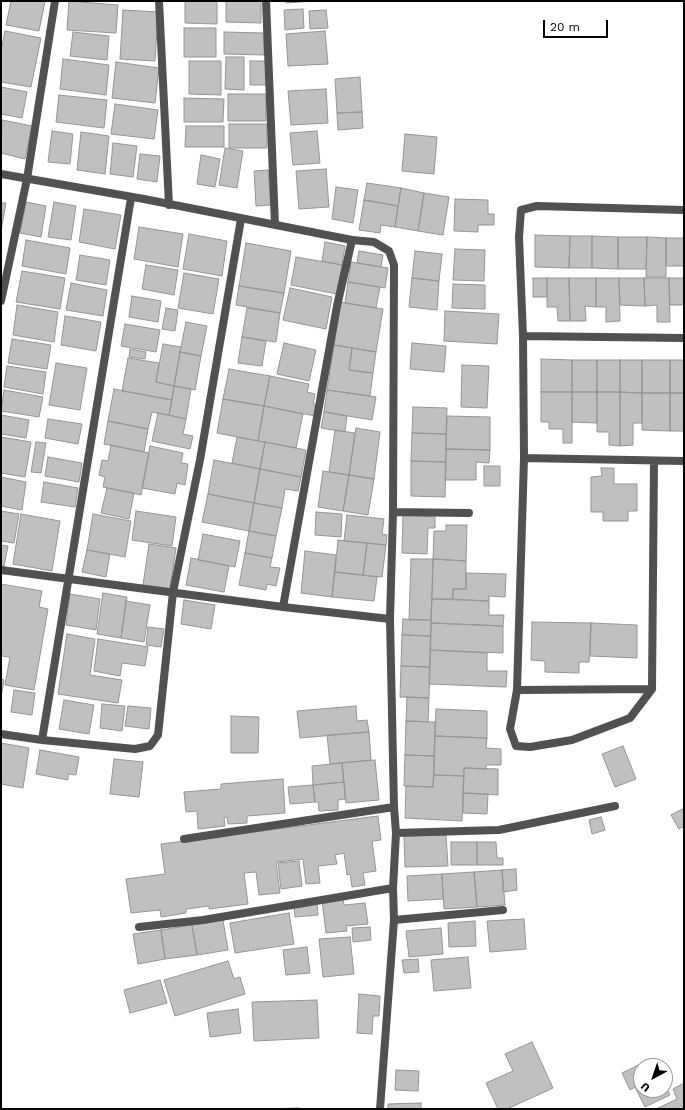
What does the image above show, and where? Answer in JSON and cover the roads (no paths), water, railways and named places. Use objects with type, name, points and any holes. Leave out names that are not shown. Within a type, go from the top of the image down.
[{"type":"street","points":[[1,301],[27,179],[55,1]]},
{"type":"street","points":[[159,1],[169,205]]},
{"type":"street","points":[[266,1],[275,225]]},
{"type":"street","points":[[1,174],[352,240],[374,242],[389,251],[394,265],[390,619],[394,807],[396,833],[393,888],[394,920],[380,1109]]},
{"type":"street","points":[[42,740],[131,198]]},
{"type":"street","points":[[654,460],[652,689],[630,718],[572,740],[530,747],[516,746],[510,729],[517,690],[524,458],[523,336],[519,237],[522,210],[537,206],[684,210]]},
{"type":"street","points":[[1,734],[42,740],[135,748],[150,746],[158,735],[173,592],[200,460],[241,219]]},
{"type":"street","points":[[283,606],[337,306],[352,240]]},
{"type":"street","points":[[523,336],[684,338]]},
{"type":"street","points":[[524,458],[684,461]]},
{"type":"street","points":[[392,512],[469,513]]},
{"type":"street","points":[[1,570],[390,619]]},
{"type":"street","points":[[517,690],[652,689]]},
{"type":"street","points":[[396,833],[499,830],[615,806]]},
{"type":"street","points":[[184,839],[394,807]]},
{"type":"street","points":[[140,927],[203,920],[393,888]]},
{"type":"street","points":[[394,920],[503,910]]}]
